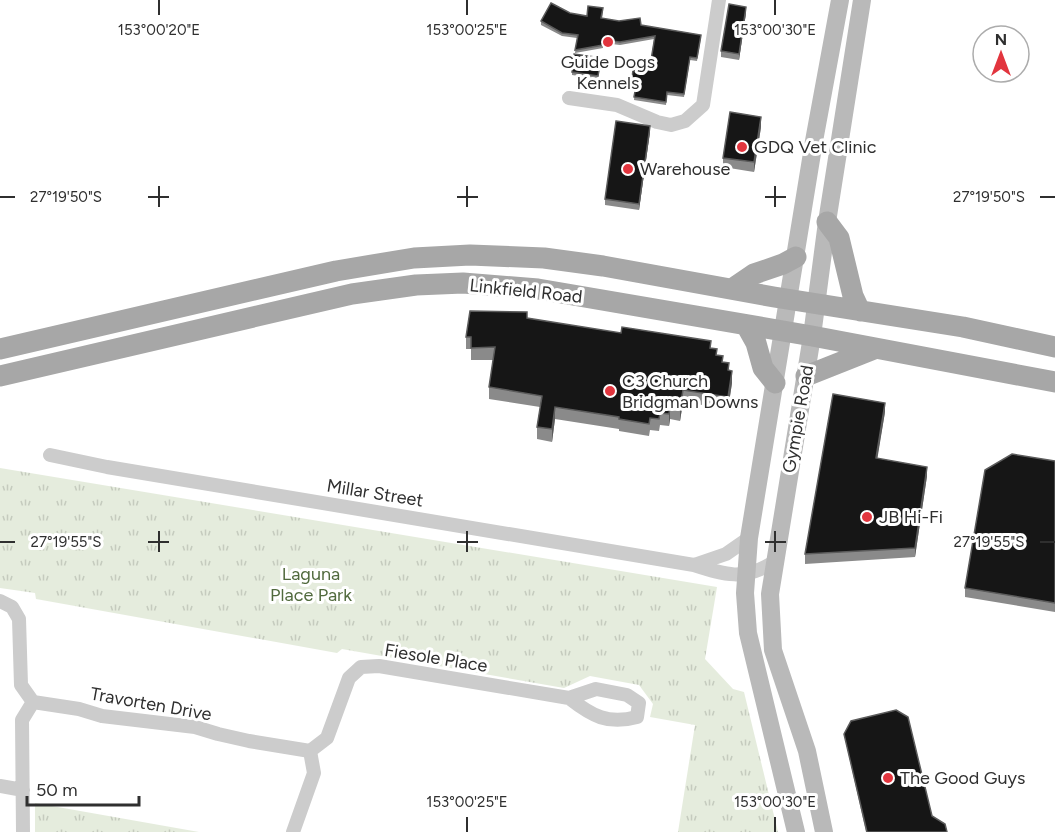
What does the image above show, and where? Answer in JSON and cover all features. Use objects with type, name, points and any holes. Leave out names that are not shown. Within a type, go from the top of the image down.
[{"type":"main road","name":"Gympie Road","points":[[796,832],[748,633],[745,602],[746,574],[749,538],[816,130],[840,0]]},
{"type":"main road","name":"Gympie Road","points":[[824,832],[807,751],[773,650],[770,594],[806,376],[827,222],[862,0]]},
{"type":"main road","points":[[827,222],[839,238],[850,286],[860,310]]},
{"type":"main road","name":"Linkfield Road","points":[[0,349],[336,271],[435,256],[502,255],[544,258],[860,310],[963,327],[1055,346]]},
{"type":"main road","points":[[732,289],[754,274],[796,257]]},
{"type":"main road","name":"Linkfield Road","points":[[0,376],[352,294],[426,284],[487,284],[515,286],[812,336],[1055,382]]},
{"type":"main road","points":[[746,325],[756,343],[763,368],[775,383]]},
{"type":"main road","points":[[806,376],[874,349]]},
{"type":"street","points":[[569,98],[617,105],[657,122],[671,125],[685,121],[703,105],[719,0]]},
{"type":"street","name":"Millar Street","points":[[50,454],[107,467],[694,565],[728,575],[760,571],[774,562]]},
{"type":"street","name":"Millar Street","points":[[694,565],[726,554],[749,538]]},
{"type":"street","points":[[0,601],[12,607],[19,619],[21,686],[33,702],[22,720],[23,832]]},
{"type":"street","name":"Fiesole Place","points":[[310,751],[327,738],[349,678],[361,667],[379,666],[569,698]]},
{"type":"street","name":"Travorten Drive","points":[[33,702],[79,709],[102,716],[195,727],[249,741],[310,751]]},
{"type":"street","points":[[293,832],[314,773],[310,751]]},
{"type":"street","points":[[0,786],[23,790]]},
{"type":"green space","name":"Laguna Place Park","points":[[0,468],[717,587],[705,659],[733,689],[744,692],[778,832],[678,832],[695,725],[650,717],[653,704],[639,685],[590,676],[564,688],[342,649],[337,653],[36,599],[35,593],[0,588]]},
{"type":"green space","points":[[35,803],[199,832],[35,832]]},
{"type":"building","points":[[551,3],[570,13],[587,16],[588,6],[603,8],[601,18],[619,21],[640,18],[641,25],[701,35],[697,58],[690,57],[684,94],[667,92],[666,102],[634,97],[636,86],[631,85],[634,63],[650,66],[655,36],[620,42],[603,40],[603,45],[575,50],[578,35],[562,33],[541,21]]},
{"type":"building","points":[[729,4],[746,7],[739,54],[721,51]]},
{"type":"building","points":[[574,54],[601,58],[598,76],[572,72]]},
{"type":"building","name":"GDQ Vet Clinic","points":[[730,112],[761,117],[754,162],[723,158]]},
{"type":"building","name":"Warehouse","points":[[616,121],[650,126],[639,204],[605,199]]},
{"type":"building","name":"C3 Church Bridgman Downs","points":[[470,311],[527,312],[527,318],[621,333],[622,327],[711,341],[710,348],[717,349],[716,355],[723,356],[722,362],[729,363],[728,370],[732,371],[728,397],[683,390],[680,408],[670,407],[669,414],[660,413],[659,419],[650,418],[649,424],[555,407],[552,429],[537,427],[542,396],[489,387],[495,347],[471,348],[471,337],[466,337]]},
{"type":"building","name":"JB Hi-Fi","points":[[833,394],[885,403],[876,458],[927,467],[915,548],[805,554]]},
{"type":"building","points":[[1012,454],[1055,461],[1055,603],[965,588],[985,470]]},
{"type":"building","points":[[896,710],[908,717],[932,816],[945,824],[947,832],[867,832],[844,734],[851,721]]},
{"type":"place","name":"Guide Dogs Kennels","points":[[608,42]]},
{"type":"place","name":"GDQ Vet Clinic","points":[[742,147]]},
{"type":"place","name":"Warehouse","points":[[628,169]]},
{"type":"place","name":"C3 Church Bridgman Downs","points":[[610,391]]},
{"type":"place","name":"JB Hi-Fi","points":[[867,517]]},
{"type":"place","name":"The Good Guys","points":[[888,778]]}]
